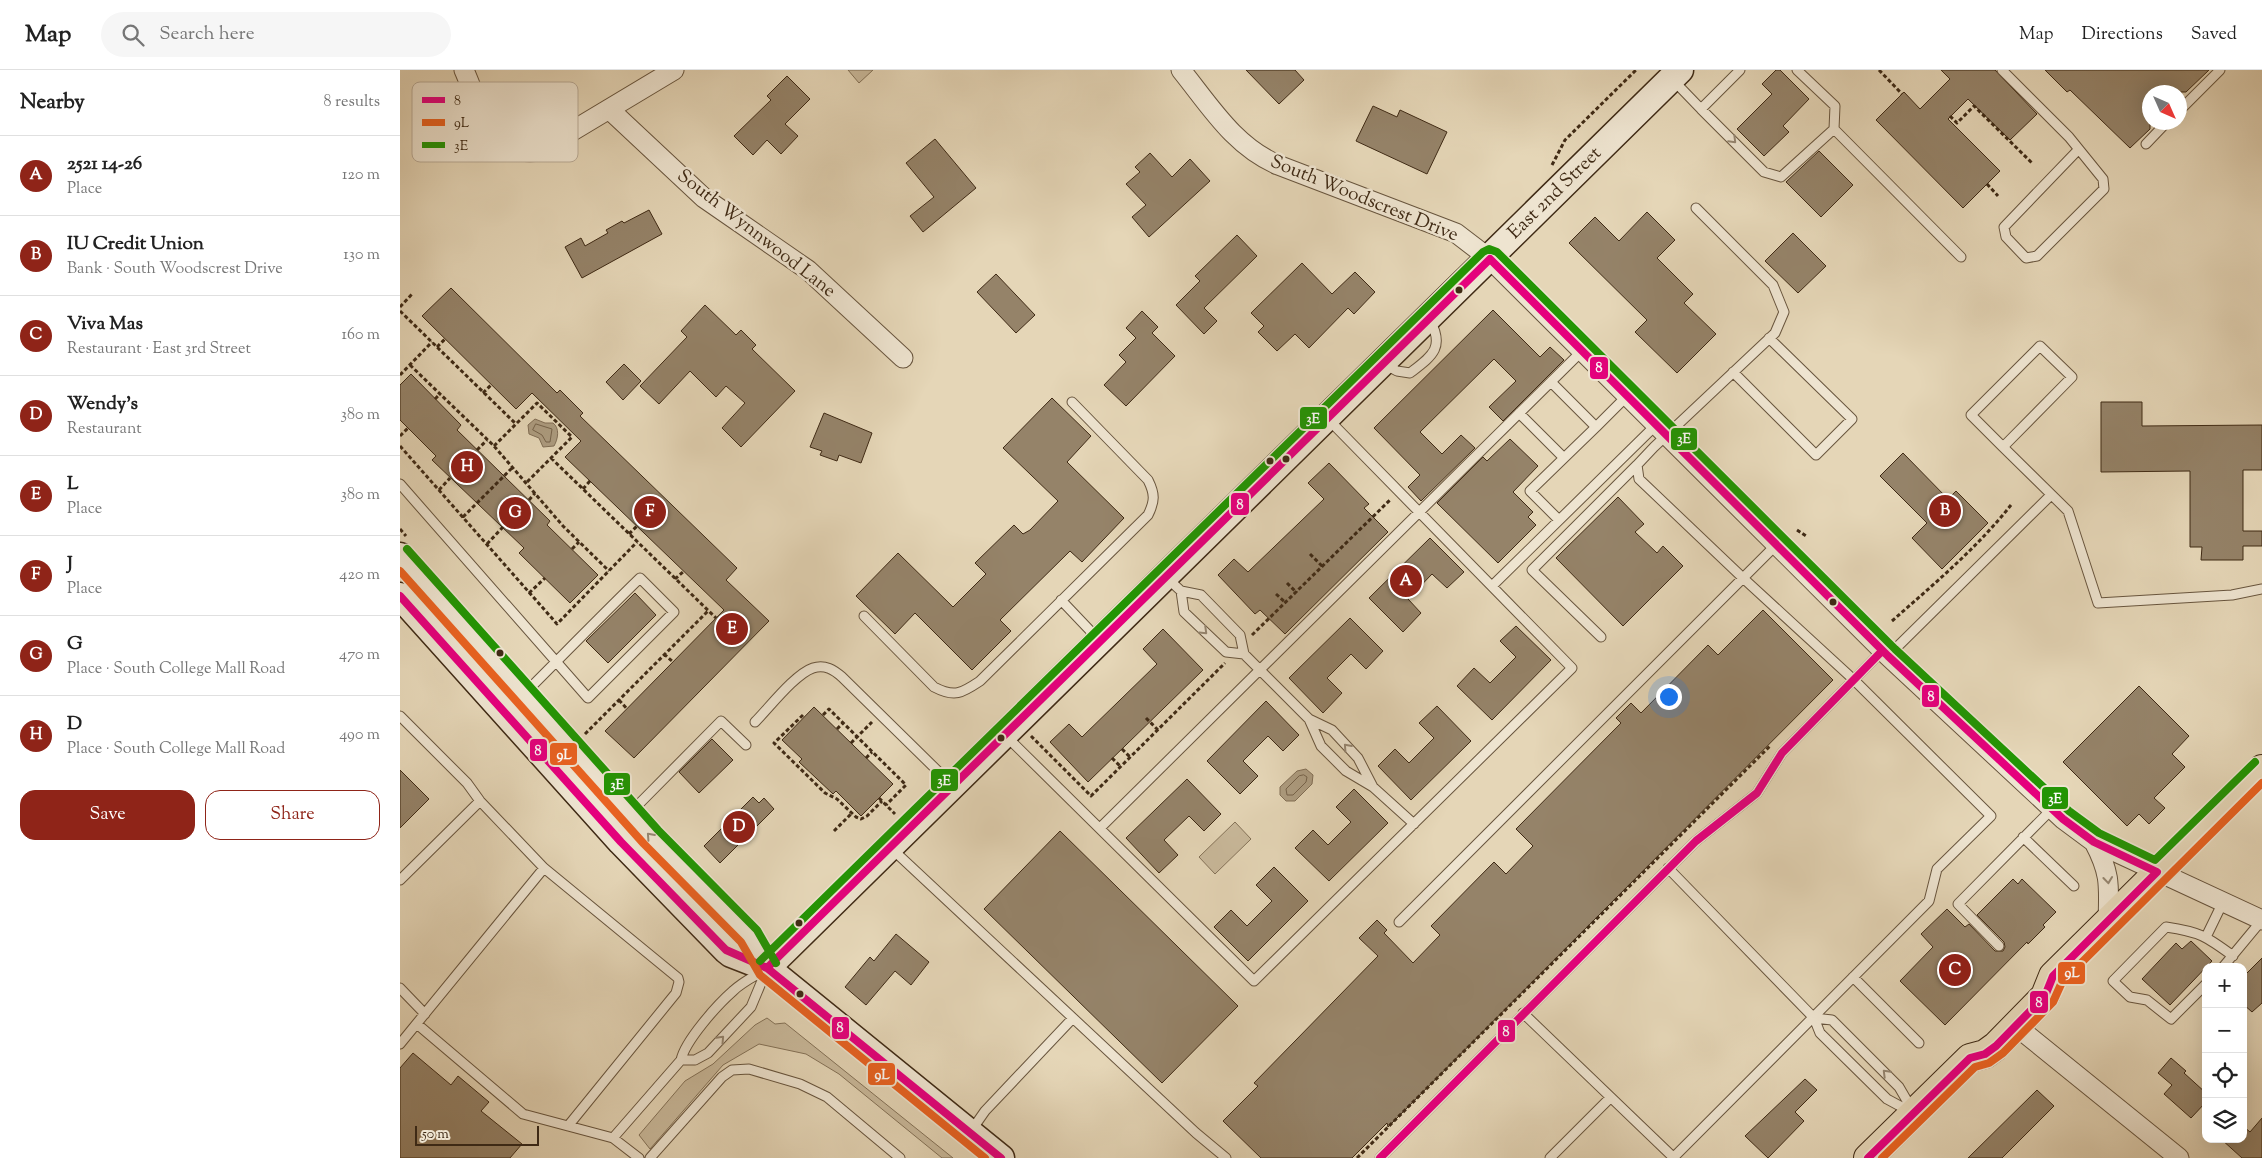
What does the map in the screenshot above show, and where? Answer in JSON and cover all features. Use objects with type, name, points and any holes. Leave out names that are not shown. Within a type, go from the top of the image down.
[{"type":"main road","name":"East 2nd Street","points":[[767,968],[1100,640],[1173,584],[1327,418],[1676,74]]},
{"type":"main road","points":[[400,556],[630,813],[666,871],[685,908],[731,954],[767,968],[1001,1158]]},
{"type":"main road","points":[[400,596],[605,824],[666,871],[709,897],[749,936],[767,968]]},
{"type":"main road","points":[[1868,1158],[1970,1058],[1989,1052],[2016,1026],[2045,996],[2053,976],[2262,769]]},
{"type":"main road","points":[[605,824],[630,813]]},
{"type":"main road","points":[[685,908],[709,897]]},
{"type":"main road","points":[[1970,1058],[1974,1043],[1982,1032],[2034,982],[2053,976]]},
{"type":"street","points":[[464,70],[470,82]]},
{"type":"street","points":[[578,128],[674,70]]},
{"type":"street","name":"South Woodscrest Drive","points":[[1181,70],[1230,131],[1252,152],[1278,165],[1456,233],[1490,259],[1885,654],[2052,809],[2094,842],[2262,920]]},
{"type":"street","name":"South Wynnwood Lane","points":[[610,110],[704,198],[808,270],[903,358]]},
{"type":"street","name":"South Woodscrest Drive","points":[[2094,842],[2105,863],[2108,875],[2108,922]]},
{"type":"street","points":[[2016,1026],[2179,1158]]},
{"type":"lane","points":[[1701,109],[1740,70]]},
{"type":"lane","points":[[1676,74],[1701,109],[1764,172],[1781,177],[1834,129],[1835,106],[1797,70]]},
{"type":"lane","points":[[2002,70],[2069,137],[2103,179],[2104,189],[2037,256],[2026,258],[2006,237],[2004,227],[2078,150]]},
{"type":"lane","points":[[2187,103],[2220,70]]},
{"type":"lane","points":[[1834,129],[1961,257]]},
{"type":"lane","points":[[2146,144],[2159,130]]},
{"type":"lane","points":[[1492,586],[1559,520],[1661,430],[1733,372],[1775,333],[1784,312],[1773,286],[1696,208]]},
{"type":"lane","points":[[1733,372],[1816,455],[1852,419],[1769,338]]},
{"type":"lane","points":[[2003,447],[2072,377],[2040,346],[1972,415],[2003,447],[2068,511],[2098,603],[2232,595],[2262,588]]},
{"type":"lane","points":[[1100,828],[1582,351]]},
{"type":"lane","points":[[1551,382],[1596,427]]},
{"type":"lane","points":[[1559,520],[1530,491],[1627,396]]},
{"type":"lane","points":[[864,616],[934,687],[948,694],[964,692],[980,681],[1148,515],[1154,503],[1153,491],[1148,480],[1072,402]]},
{"type":"lane","points":[[1520,413],[1564,458]]},
{"type":"lane","points":[[1004,734],[1254,981],[1572,668],[1327,418]]},
{"type":"lane","points":[[1601,637],[1532,570],[1638,465],[1661,430]]},
{"type":"lane","points":[[1523,1013],[1673,1158],[1929,901],[1937,869],[1991,816],[1854,680],[1639,479],[1638,465]]},
{"type":"lane","points":[[400,484],[556,662],[588,698],[674,612],[640,578],[556,662],[524,693]]},
{"type":"lane","points":[[1380,1158],[1668,868],[1696,841],[1757,793],[1782,752],[1854,680],[1885,654],[2051,494]]},
{"type":"lane","points":[[1399,922],[1776,545]]},
{"type":"lane","points":[[1173,584],[1184,612],[1226,652],[1244,654]]},
{"type":"lane","points":[[1173,584],[1201,595],[1240,635],[1244,654],[1309,719],[1332,730],[1358,758],[1373,787]]},
{"type":"lane","points":[[1062,600],[1100,640]]},
{"type":"lane","points":[[755,722],[797,679],[813,668],[820,667],[833,670],[952,785]]},
{"type":"lane","points":[[400,716],[467,783],[480,801],[544,868],[676,974],[679,982],[676,993],[568,1126]]},
{"type":"lane","points":[[1309,719],[1321,746],[1346,771],[1373,787],[1414,824]]},
{"type":"lane","points":[[630,813],[721,721],[746,745]]},
{"type":"lane","points":[[400,880],[480,801]]},
{"type":"lane","points":[[1999,946],[1958,904],[2052,809]]},
{"type":"lane","points":[[2023,838],[2074,886]]},
{"type":"lane","points":[[890,846],[1196,1133],[1226,1158]]},
{"type":"lane","points":[[400,1044],[544,868]]},
{"type":"lane","points":[[1668,868],[1814,1018],[1820,1033],[1887,1099],[1914,1113]]},
{"type":"lane","points":[[2206,937],[2222,902]]},
{"type":"lane","points":[[2226,963],[2262,920]]},
{"type":"lane","points":[[2202,988],[2171,1019],[2148,1000],[2130,997],[2113,981],[2166,927],[2195,931],[2233,956]]},
{"type":"lane","points":[[613,1138],[681,1060],[683,1050],[690,1038],[733,991],[767,968]]},
{"type":"lane","points":[[681,1060],[695,1060],[714,1047],[751,1007],[767,968]]},
{"type":"lane","points":[[1853,977],[1920,1043]]},
{"type":"lane","points":[[400,988],[425,1014]]},
{"type":"lane","points":[[969,1133],[985,1111],[1073,1018]]},
{"type":"lane","points":[[1814,1018],[1832,1020],[1899,1086],[1914,1113]]},
{"type":"lane","points":[[417,1024],[523,1114],[613,1138],[639,1158]]},
{"type":"lane","points":[[650,1158],[722,1077],[732,1070],[749,1069],[800,1084],[826,1097],[900,1158]]},
{"type":"lane","points":[[1550,1158],[1610,1098]]},
{"type":"path","points":[[1549,170],[1565,140],[1636,70]]},
{"type":"path","points":[[1879,70],[1902,94]]},
{"type":"path","points":[[1950,116],[1957,123],[1974,106],[2032,163]]},
{"type":"path","points":[[1987,184],[1998,196]]},
{"type":"path","points":[[400,307],[414,293]]},
{"type":"path","points":[[400,311],[516,424]]},
{"type":"path","points":[[437,347],[445,339]]},
{"type":"path","points":[[400,374],[432,342]]},
{"type":"path","points":[[410,365],[494,446],[579,542],[609,571]]},
{"type":"path","points":[[483,393],[492,384]]},
{"type":"path","points":[[435,399],[440,394]]},
{"type":"path","points":[[494,446],[537,403],[572,437],[526,483]]},
{"type":"path","points":[[400,436],[408,428]]},
{"type":"path","points":[[477,450],[487,440]]},
{"type":"path","points":[[400,446],[557,624],[637,542]]},
{"type":"path","points":[[551,458],[716,618]]},
{"type":"path","points":[[463,517],[513,467]]},
{"type":"path","points":[[439,490],[450,478]]},
{"type":"path","points":[[583,489],[590,481]]},
{"type":"path","points":[[1246,629],[1252,636],[1399,491]]},
{"type":"path","points":[[529,500],[536,493]]},
{"type":"path","points":[[1892,621],[1993,528],[2011,505]]},
{"type":"path","points":[[629,534],[637,526]]},
{"type":"path","points":[[487,544],[503,528]]},
{"type":"path","points":[[1798,530],[1806,536]]},
{"type":"path","points":[[572,549],[579,542]]},
{"type":"path","points":[[1310,554],[1322,567]]},
{"type":"path","points":[[675,580],[684,571]]},
{"type":"path","points":[[530,593],[545,578]]},
{"type":"path","points":[[1287,583],[1296,593]]},
{"type":"path","points":[[1276,594],[1286,603]]},
{"type":"path","points":[[583,736],[708,610]]},
{"type":"path","points":[[664,654],[673,662]]},
{"type":"path","points":[[1030,736],[1091,796],[1228,660]]},
{"type":"path","points":[[619,700],[627,709]]},
{"type":"path","points":[[823,715],[829,709],[906,786],[886,806]]},
{"type":"path","points":[[852,743],[880,714]]},
{"type":"path","points":[[803,715],[774,743],[825,793],[837,799],[859,818],[864,818],[880,800],[896,814]]},
{"type":"path","points":[[1146,718],[1158,730]]},
{"type":"path","points":[[837,729],[843,723]]},
{"type":"path","points":[[1357,1158],[1777,739]]},
{"type":"path","points":[[1122,749],[1130,757]]},
{"type":"path","points":[[866,758],[872,752]]},
{"type":"path","points":[[1112,758],[1121,766]]},
{"type":"path","points":[[834,831],[852,813]]},
{"type":"shaded area","points":[[848,70],[873,70],[859,83]]},
{"type":"shaded area","points":[[1235,822],[1251,839],[1215,874],[1199,857]]},
{"type":"shaded area","points":[[767,1018],[775,1024],[785,1023],[953,1158],[942,1158],[839,1074],[806,1054],[759,1044],[723,1065],[650,1149],[639,1135],[685,1081],[713,1064],[755,1025]]},
{"type":"water","points":[[535,419],[555,425],[558,434],[554,446],[543,447],[539,438],[529,434],[528,425]]},
{"type":"water","points":[[1306,769],[1313,775],[1312,784],[1295,801],[1286,801],[1280,795],[1280,787],[1297,771]]},
{"type":"building","points":[[1246,70],[1295,70],[1304,80],[1279,104]]},
{"type":"building","points":[[1776,70],[1780,70],[1809,99],[1783,126],[1789,132],[1764,156],[1737,129],[1772,94],[1762,84]]},
{"type":"building","points":[[1941,70],[1995,70],[2037,114],[2010,140],[1968,99],[1948,119],[2000,171],[1963,208],[1876,120],[1904,92],[1920,109],[1950,79]]},
{"type":"building","points":[[2045,70],[2209,70],[2187,91],[2187,85],[2142,85],[2142,130],[2149,130],[2130,148],[2070,90],[2067,92]]},
{"type":"building","points":[[787,76],[810,99],[785,124],[798,136],[781,154],[767,140],[753,155],[734,136],[771,100],[767,96]]},
{"type":"building","points":[[1373,106],[1397,117],[1400,110],[1447,132],[1427,174],[1356,141]]},
{"type":"building","points":[[935,139],[976,188],[923,232],[910,216],[934,197],[906,163]]},
{"type":"building","points":[[1819,151],[1853,185],[1821,217],[1786,182]]},
{"type":"building","points":[[1150,153],[1172,177],[1190,159],[1210,181],[1149,237],[1132,217],[1146,205],[1126,184],[1140,172],[1135,167]]},
{"type":"building","points":[[649,210],[662,234],[582,278],[565,247],[581,238],[585,246],[608,233],[606,230],[622,221],[624,223]]},
{"type":"building","points":[[1647,212],[1675,240],[1657,258],[1693,294],[1684,303],[1716,334],[1677,373],[1635,332],[1647,320],[1569,243],[1595,217],[1619,241]]},
{"type":"building","points":[[1793,233],[1826,266],[1798,293],[1765,261]]},
{"type":"building","points":[[1237,235],[1257,256],[1204,308],[1217,321],[1204,334],[1176,305],[1200,281],[1195,276]]},
{"type":"building","points":[[1302,263],[1332,294],[1355,272],[1375,292],[1354,314],[1348,308],[1309,348],[1295,334],[1277,351],[1258,332],[1264,326],[1251,313]]},
{"type":"building","points":[[996,274],[1035,315],[1016,333],[977,292]]},
{"type":"building","points":[[451,288],[557,393],[560,390],[583,413],[580,416],[737,568],[726,580],[769,621],[634,758],[605,731],[724,610],[565,457],[581,441],[532,393],[516,409],[422,316]]},
{"type":"building","points":[[705,305],[736,335],[741,330],[756,345],[752,349],[795,391],[741,447],[722,428],[745,403],[726,386],[716,397],[690,371],[659,404],[640,386],[687,337],[681,331]]},
{"type":"building","points":[[1493,310],[1540,357],[1550,347],[1564,360],[1503,421],[1489,407],[1516,381],[1494,359],[1420,432],[1442,454],[1461,435],[1475,448],[1421,501],[1408,487],[1420,475],[1374,428]]},
{"type":"building","points":[[1142,311],[1158,327],[1152,333],[1175,356],[1126,406],[1104,385],[1126,362],[1119,355],[1136,338],[1126,328]]},
{"type":"building","points":[[624,364],[641,381],[623,400],[606,382]]},
{"type":"building","points":[[411,374],[461,425],[457,430],[550,521],[547,525],[598,575],[570,603],[519,553],[524,548],[432,460],[436,456],[400,420],[400,385]]},
{"type":"building","points":[[1052,398],[1091,436],[1067,462],[1124,518],[1082,562],[1070,551],[1000,620],[1011,631],[972,670],[915,613],[895,634],[856,596],[898,553],[953,607],[986,574],[975,563],[1014,525],[1023,534],[1030,530],[1058,501],[1003,448]]},
{"type":"building","points":[[2101,402],[2142,402],[2142,426],[2262,425],[2262,470],[2243,470],[2243,531],[2262,531],[2262,546],[2243,546],[2243,560],[2201,560],[2202,547],[2190,547],[2190,471],[2101,472]]},
{"type":"building","points":[[824,413],[872,433],[861,463],[839,455],[837,461],[820,455],[822,451],[810,447]]},
{"type":"building","points":[[1510,439],[1538,466],[1513,492],[1533,512],[1528,517],[1536,525],[1498,563],[1437,503],[1483,457],[1487,461]]},
{"type":"building","points":[[1903,453],[1948,499],[1956,491],[1988,523],[1942,569],[1912,538],[1927,523],[1880,476]]},
{"type":"building","points":[[1329,463],[1369,504],[1364,508],[1388,532],[1285,634],[1260,610],[1255,614],[1218,575],[1234,559],[1248,572],[1324,499],[1308,483]]},
{"type":"building","points":[[1618,497],[1644,524],[1635,532],[1657,553],[1663,546],[1683,566],[1623,626],[1556,558]]},
{"type":"building","points":[[1430,538],[1464,572],[1447,588],[1432,574],[1408,599],[1421,613],[1403,632],[1369,598]]},
{"type":"building","points":[[635,593],[656,615],[608,663],[586,641]]},
{"type":"building","points":[[1763,610],[1833,680],[1388,1127],[1387,1123],[1352,1158],[1261,1158],[1223,1121],[1258,1086],[1254,1083],[1378,956],[1359,938],[1377,920],[1387,930],[1384,933],[1413,963],[1440,935],[1431,926],[1494,862],[1506,874],[1533,846],[1516,829],[1621,723],[1616,718],[1631,703],[1641,713],[1708,645],[1718,655]]},
{"type":"building","points":[[1350,618],[1383,651],[1366,669],[1351,654],[1327,678],[1342,693],[1323,713],[1289,678]]},
{"type":"building","points":[[1516,626],[1551,660],[1492,720],[1457,686],[1474,668],[1490,683],[1516,657],[1500,641]]},
{"type":"building","points":[[1163,629],[1203,670],[1088,782],[1050,742],[1069,724],[1082,737],[1157,664],[1143,649]]},
{"type":"building","points":[[2139,686],[2189,736],[2172,754],[2185,767],[2154,798],[2165,808],[2149,824],[2139,814],[2127,826],[2063,762]]},
{"type":"building","points":[[1266,701],[1299,735],[1283,751],[1268,736],[1243,761],[1258,776],[1240,794],[1207,761]]},
{"type":"building","points":[[1437,706],[1471,741],[1411,800],[1378,766],[1395,749],[1409,763],[1434,738],[1419,723]]},
{"type":"building","points":[[814,707],[893,784],[861,816],[836,791],[833,794],[799,762],[802,759],[782,740]]},
{"type":"building","points":[[712,739],[733,760],[699,793],[679,772]]},
{"type":"building","points":[[400,770],[429,799],[400,828]]},
{"type":"building","points":[[1187,779],[1221,814],[1204,831],[1189,816],[1164,840],[1178,855],[1159,873],[1126,838]]},
{"type":"building","points":[[1354,789],[1388,823],[1329,881],[1295,848],[1313,830],[1328,845],[1351,822],[1336,807]]},
{"type":"building","points":[[753,797],[759,803],[764,798],[774,809],[720,863],[704,846]]},
{"type":"building","points":[[1060,831],[1238,1006],[1162,1083],[984,909]]},
{"type":"building","points":[[1274,867],[1308,901],[1248,961],[1214,927],[1231,910],[1247,926],[1272,901],[1256,885]]},
{"type":"building","points":[[2013,879],[2018,884],[2022,879],[2056,912],[2043,925],[2045,927],[2028,944],[2027,942],[1945,1025],[1900,981],[1933,947],[1921,934],[1947,909],[1965,927],[1969,924],[1995,951],[2003,951],[2005,947],[2004,942],[1977,915]]},
{"type":"building","points":[[896,934],[929,962],[911,985],[895,971],[866,1005],[845,987],[870,957],[874,961]]},
{"type":"building","points":[[2191,941],[2212,961],[2210,963],[2202,963],[2202,971],[2170,1005],[2142,979],[2176,943],[2182,949]]},
{"type":"building","points":[[2262,958],[2262,1003],[2252,1012],[2247,1008],[2247,973]]},
{"type":"building","points":[[413,1053],[451,1085],[458,1076],[489,1102],[481,1111],[522,1144],[510,1158],[400,1158],[400,1068]]},
{"type":"building","points":[[2171,1058],[2186,1071],[2184,1073],[2202,1089],[2202,1106],[2191,1118],[2164,1094],[2172,1085],[2158,1073]]},
{"type":"building","points":[[1805,1079],[1817,1090],[1795,1112],[1804,1121],[1768,1158],[1745,1136]]},
{"type":"building","points":[[2037,1090],[2054,1106],[2002,1158],[1968,1158]]},
{"type":"building","points":[[2262,1118],[2262,1158],[2242,1158],[2225,1143],[2247,1143],[2247,1129],[2250,1132]]},
{"type":"transit line","name":"3E","points":[[760,961],[1483,252],[1489,249],[1497,252],[1895,649],[2069,811],[2099,833],[2155,860],[2255,762]]},
{"type":"transit line","name":"8","points":[[767,968],[1490,259],[1888,656],[2063,819],[2094,842],[2157,872],[2053,976],[2045,996],[1996,1046],[1985,1054],[1970,1058],[1868,1158]]},
{"type":"transit line","name":"3E","points":[[407,549],[658,830],[757,930],[776,963]]},
{"type":"transit line","name":"9L","points":[[400,571],[644,844],[741,942],[760,975],[985,1158]]},
{"type":"transit line","name":"8","points":[[400,596],[621,842],[726,950],[767,968],[1001,1158]]},
{"type":"transit line","name":"8","points":[[1380,1158],[1696,841],[1757,793],[1782,753],[1882,651]]},
{"type":"transit line","name":"9L","points":[[1882,1158],[1975,1067],[1989,1063],[2003,1053],[2053,1002],[2062,982],[2262,783]]},
{"type":"place","name":"D","points":[[467,467]]},
{"type":"place","name":"IU Credit Union","points":[[1945,511]]},
{"type":"place","name":"J","points":[[650,512]]},
{"type":"place","name":"G","points":[[515,513]]},
{"type":"place","name":"2521 14-26","points":[[1406,581]]},
{"type":"place","name":"L","points":[[732,629]]},
{"type":"place","name":"Wendy's","points":[[739,827]]},
{"type":"place","name":"Viva Mas","points":[[1955,970]]}]
